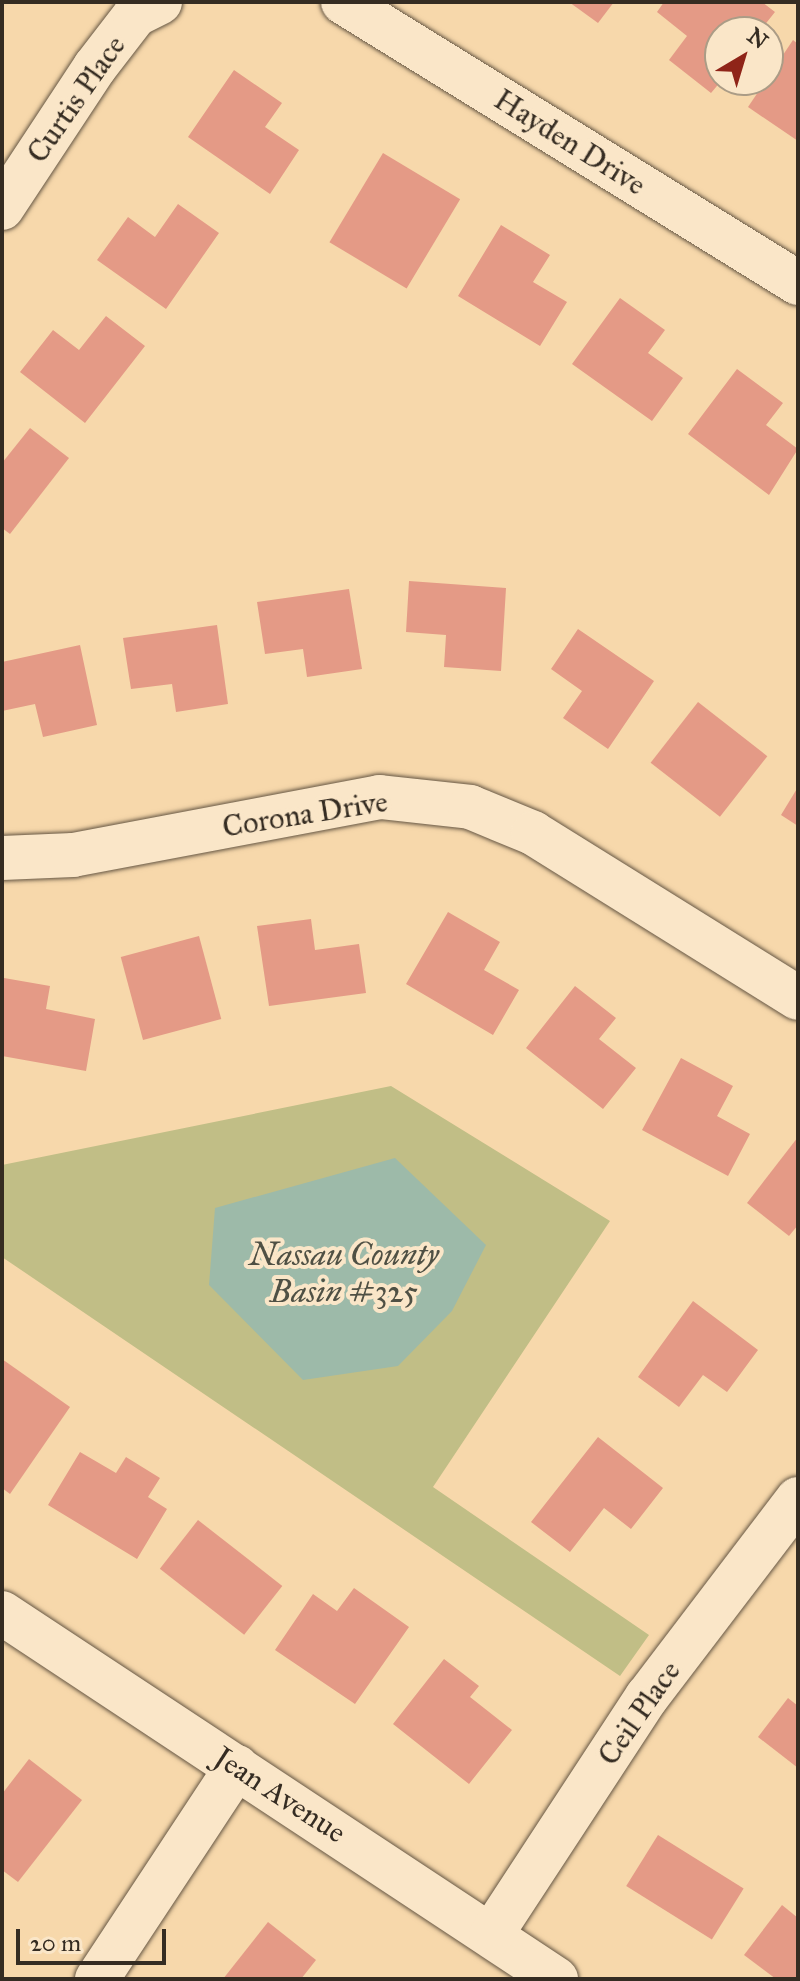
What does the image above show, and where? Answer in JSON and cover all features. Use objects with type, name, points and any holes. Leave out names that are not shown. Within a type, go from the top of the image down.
[{"type":"street","name":"Curtis Place","points":[[2,208],[95,67],[135,15],[160,2]]},
{"type":"street","name":"Hayden Drive","points":[[343,2],[798,283]]},
{"type":"street","name":"Corona Drive","points":[[2,858],[73,855],[380,797],[470,807],[533,833],[798,998]]},
{"type":"street","name":"Ceil Place","points":[[491,1935],[647,1697],[798,1499]]},
{"type":"street","name":"Jean Avenue","points":[[2,1613],[556,1979]]},
{"type":"street","points":[[97,1979],[237,1767]]},
{"type":"shaded area","name":"Nassau County Basin #325","points":[[391,1086],[610,1221],[433,1487],[649,1635],[620,1676],[2,1257],[2,1165]]},
{"type":"water","name":"Nassau County Basin #325","points":[[395,1158],[486,1245],[452,1311],[398,1366],[303,1380],[209,1285],[215,1208]]},
{"type":"building","points":[[569,2],[614,2],[598,23]]},
{"type":"building","points":[[664,2],[762,2],[775,12],[772,16],[704,16],[704,88],[669,60],[687,36],[657,12]]},
{"type":"building","points":[[793,40],[798,44],[798,141],[748,107],[755,96],[784,96],[784,53]]},
{"type":"building","points":[[234,70],[282,103],[265,127],[299,150],[270,194],[188,137]]},
{"type":"building","points":[[383,153],[460,199],[407,288],[329,242]]},
{"type":"building","points":[[178,204],[219,233],[166,309],[97,260],[128,217],[155,237]]},
{"type":"building","points":[[501,225],[550,255],[533,282],[567,302],[540,346],[458,296]]},
{"type":"building","points":[[620,298],[665,330],[648,353],[683,378],[652,421],[572,364]]},
{"type":"building","points":[[106,316],[145,346],[85,423],[20,372],[53,330],[79,350]]},
{"type":"building","points":[[737,369],[783,403],[766,425],[798,449],[769,495],[688,434]]},
{"type":"building","points":[[30,428],[69,458],[10,534],[2,528],[2,463]]},
{"type":"building","points":[[409,581],[506,588],[501,671],[444,667],[446,635],[406,632]]},
{"type":"building","points":[[349,589],[362,669],[307,677],[303,649],[265,654],[257,602]]},
{"type":"building","points":[[217,625],[228,704],[176,712],[172,684],[131,689],[123,638]]},
{"type":"building","points":[[578,629],[654,681],[608,749],[563,718],[582,691],[551,669]]},
{"type":"building","points":[[80,645],[97,725],[43,737],[35,704],[2,711],[2,662]]},
{"type":"building","points":[[698,702],[767,756],[720,817],[651,763]]},
{"type":"building","points":[[798,787],[798,826],[781,815]]},
{"type":"building","points":[[448,912],[500,942],[484,970],[519,990],[493,1035],[406,984]]},
{"type":"building","points":[[311,919],[315,950],[359,944],[366,993],[269,1006],[257,926]]},
{"type":"building","points":[[199,936],[221,1019],[143,1040],[121,957]]},
{"type":"building","points":[[4,978],[50,986],[46,1009],[95,1019],[86,1071],[2,1056]]},
{"type":"building","points":[[575,986],[616,1018],[599,1039],[636,1068],[603,1109],[526,1048]]},
{"type":"building","points":[[681,1058],[733,1086],[717,1116],[750,1134],[728,1176],[642,1130]]},
{"type":"building","points":[[798,1137],[798,1225],[789,1236],[747,1203]]},
{"type":"building","points":[[693,1301],[758,1350],[727,1392],[703,1375],[679,1407],[638,1377]]},
{"type":"building","points":[[2,1359],[70,1407],[10,1494],[2,1488]]},
{"type":"building","points":[[598,1437],[663,1488],[631,1529],[604,1508],[570,1552],[531,1522]]},
{"type":"building","points":[[80,1452],[116,1473],[126,1457],[160,1478],[148,1497],[167,1509],[137,1559],[48,1505]]},
{"type":"building","points":[[198,1520],[282,1586],[244,1635],[160,1569]]},
{"type":"building","points":[[354,1588],[409,1627],[355,1704],[275,1650],[313,1594],[337,1611]]},
{"type":"building","points":[[444,1659],[479,1686],[470,1697],[512,1730],[469,1784],[393,1724]]},
{"type":"building","points":[[788,1698],[798,1706],[798,1768],[758,1737]]},
{"type":"building","points":[[29,1759],[82,1800],[18,1882],[2,1870],[2,1794]]},
{"type":"building","points":[[658,1835],[744,1889],[712,1939],[626,1886]]},
{"type":"building","points":[[782,1905],[798,1918],[798,1979],[776,1979],[744,1955]]},
{"type":"building","points":[[268,1922],[316,1960],[301,1979],[223,1979]]}]
